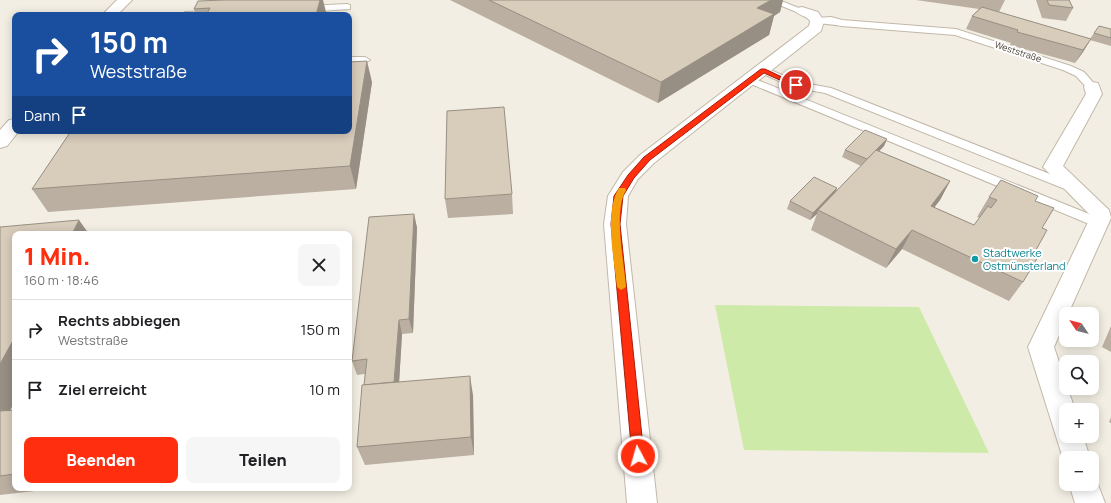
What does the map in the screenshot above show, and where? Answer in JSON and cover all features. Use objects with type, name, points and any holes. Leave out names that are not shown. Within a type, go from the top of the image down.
[{"type":"street","points":[[112,12],[125,0]]},
{"type":"street","points":[[642,503],[615,224],[618,196],[630,176],[647,159],[816,28],[809,16]]},
{"type":"street","name":"Weststraße","points":[[1092,86],[1094,94],[1053,167],[1102,215],[1099,223]]},
{"type":"street","points":[[0,142],[12,128]]},
{"type":"street","points":[[1059,404],[1041,347],[1099,223]]},
{"type":"street","points":[[1086,491],[1090,503]]},
{"type":"lane","name":"Weststraße","points":[[772,0],[809,16],[841,23],[956,32],[1067,68],[1080,74],[1092,86]]},
{"type":"lane","points":[[293,10],[347,7]]},
{"type":"lane","points":[[352,60],[365,60]]},
{"type":"lane","name":"Weststraße","points":[[757,75],[796,85],[826,90],[1074,188]]},
{"type":"lane","points":[[757,75],[1099,223]]},
{"type":"green space","points":[[715,305],[919,307],[989,453],[744,450]]},
{"type":"building","points":[[320,0],[317,12],[208,12],[210,8],[194,9],[198,1]]},
{"type":"building","points":[[489,0],[771,0],[757,8],[774,14],[661,82]]},
{"type":"building","points":[[1047,0],[1069,0],[1073,8],[1049,5]]},
{"type":"building","points":[[982,7],[1091,39],[1083,50],[1017,32],[1018,30],[972,16]]},
{"type":"building","points":[[1099,26],[1111,29],[1111,38],[1094,33]]},
{"type":"building","points":[[367,61],[350,166],[32,189],[69,134],[352,134],[352,62]]},
{"type":"building","points":[[504,107],[512,194],[445,199],[447,111]]},
{"type":"building","points":[[865,130],[887,139],[867,159],[845,150]]},
{"type":"building","points":[[876,150],[950,181],[931,206],[974,225],[988,206],[991,208],[997,200],[989,197],[1001,180],[1038,196],[1035,201],[1054,208],[1042,228],[1047,230],[1036,250],[1041,252],[1023,282],[912,230],[896,249],[818,210]]},
{"type":"building","points":[[814,177],[837,188],[813,213],[790,201]]},
{"type":"building","points":[[414,214],[409,319],[399,320],[394,382],[364,385],[367,359],[352,361],[369,217]]},
{"type":"building","points":[[79,220],[74,231],[12,231],[12,342],[0,364],[0,227]]},
{"type":"building","points":[[470,376],[471,437],[357,447],[362,385]]},
{"type":"building","points":[[12,410],[12,474],[0,476],[0,411]]},
{"type":"slow traffic","points":[[621,287],[615,224],[618,196],[622,190]]},
{"type":"place","name":"Stadtwerke Ostmünsterland","points":[[975,259]]},
{"type":"route","points":[[638,456],[615,224],[618,196],[630,176],[647,159],[763,70],[796,85]]}]
